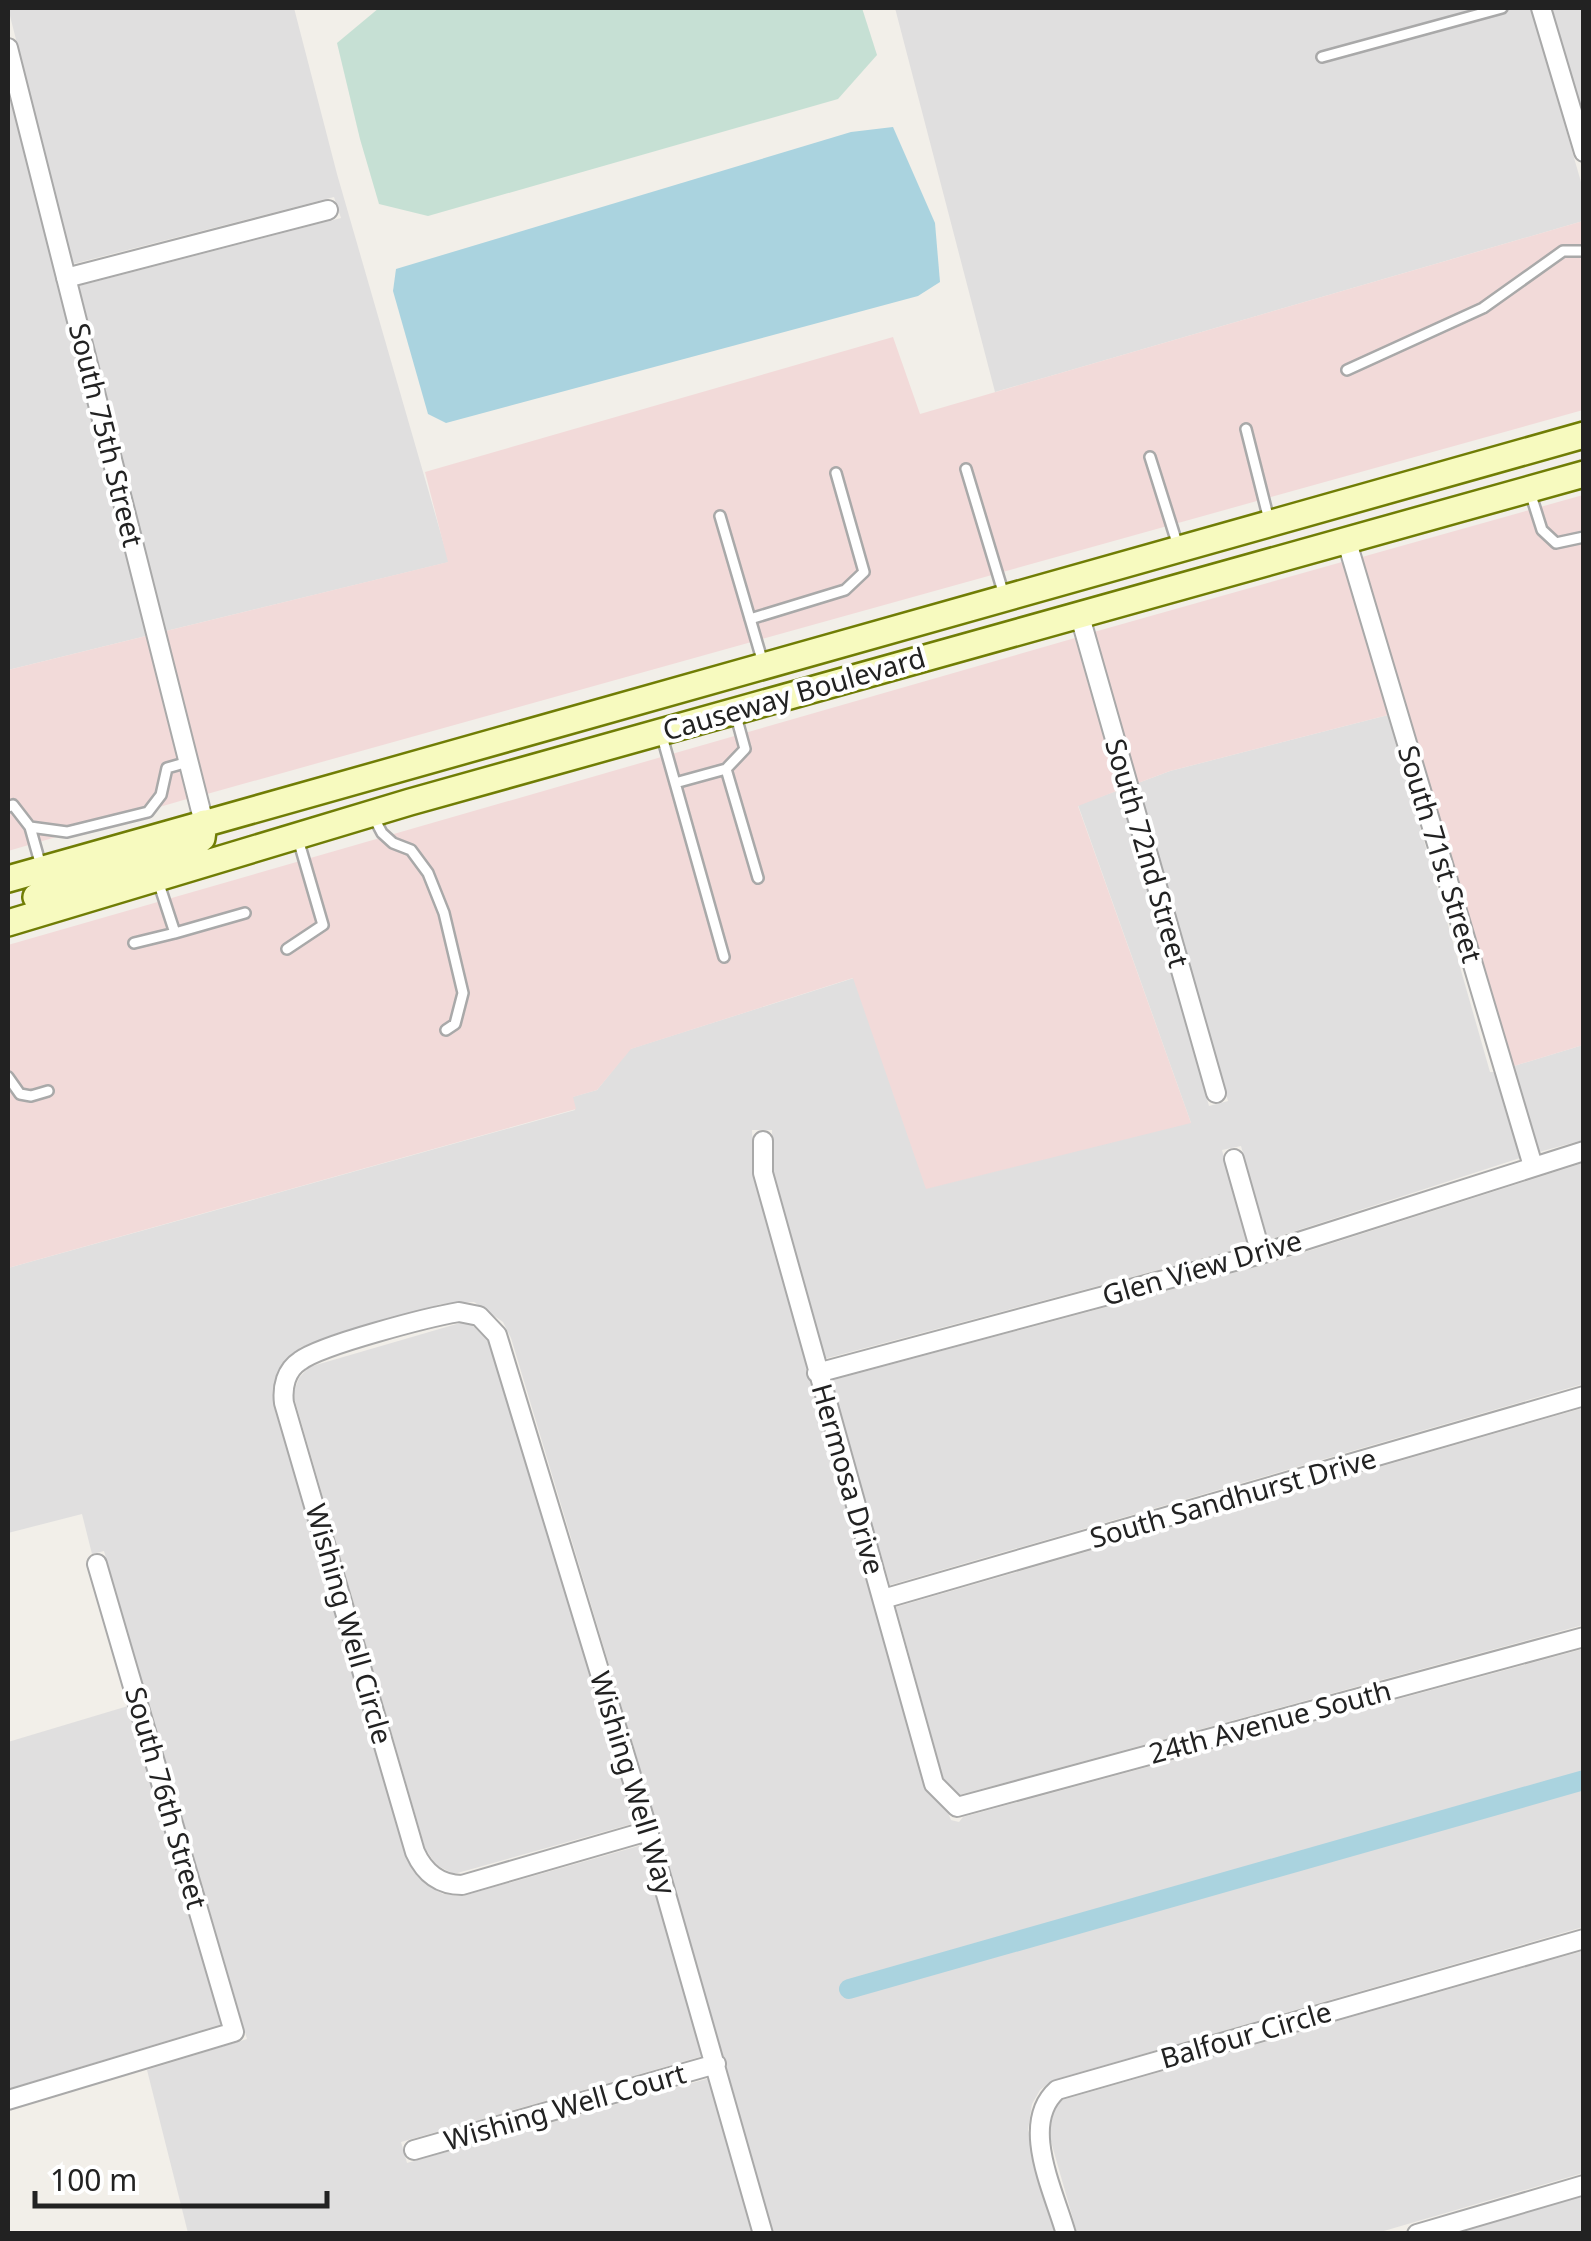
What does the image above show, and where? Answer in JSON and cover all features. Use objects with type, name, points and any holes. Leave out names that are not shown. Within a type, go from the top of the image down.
[{"type":"main road","name":"Causeway Boulevard","points":[[8,879],[1584,435]]},
{"type":"main road","name":"Causeway Boulevard","points":[[8,922],[660,731],[1584,474]]},
{"type":"main road","points":[[8,906],[189,849],[202,838],[204,823]]},
{"type":"street","points":[[1541,8],[1584,152]]},
{"type":"street","name":"South 75th Street","points":[[8,48],[204,823]]},
{"type":"street","points":[[66,278],[328,210]]},
{"type":"street","name":"South 71st Street","points":[[1346,542],[1533,1166]]},
{"type":"street","name":"South 72nd Street","points":[[1078,614],[1216,1093]]},
{"type":"street","points":[[758,667],[761,703]]},
{"type":"street","name":"Hermosa Drive","points":[[763,1141],[763,1173],[934,1784],[957,1807]]},
{"type":"street","name":"Glen View Drive","points":[[817,1372],[1261,1254],[1584,1151]]},
{"type":"street","points":[[1234,1159],[1261,1254]]},
{"type":"street","name":"Wishing Well Circle","points":[[497,1335],[472,1313],[444,1314],[304,1357],[290,1371],[283,1392],[415,1852],[423,1867],[437,1879],[462,1885],[648,1831]]},
{"type":"street","name":"Wishing Well Way","points":[[497,1335],[648,1831],[763,2234]]},
{"type":"street","name":"South Sandhurst Drive","points":[[883,1599],[1584,1396]]},
{"type":"street","name":"South 76th Street","points":[[8,2100],[234,2032],[97,1564]]},
{"type":"street","name":"24th Avenue South","points":[[957,1807],[1584,1637]]},
{"type":"street","name":"Balfour Circle","points":[[1066,2234],[1038,2131],[1041,2110],[1057,2090],[1584,1939]]},
{"type":"street","name":"Wishing Well Court","points":[[414,2150],[716,2064]]},
{"type":"street","points":[[1417,2234],[1584,2184]]},
{"type":"lane","points":[[1322,57],[1502,8]]},
{"type":"lane","points":[[1347,370],[1483,308],[1563,251],[1584,250]]},
{"type":"lane","points":[[1246,430],[1270,523]]},
{"type":"lane","points":[[1150,456],[1178,549]]},
{"type":"lane","points":[[966,468],[1004,598]]},
{"type":"lane","points":[[750,619],[845,590],[864,572],[836,474]]},
{"type":"lane","points":[[1530,489],[1542,530],[1556,544],[1584,537]]},
{"type":"lane","points":[[720,516],[750,619],[758,667]]},
{"type":"lane","points":[[675,783],[726,769],[745,750],[734,710]]},
{"type":"lane","points":[[660,731],[724,957]]},
{"type":"lane","points":[[30,828],[67,832],[148,812],[161,796],[167,768],[188,762]]},
{"type":"lane","points":[[726,769],[758,878]]},
{"type":"lane","points":[[8,806],[13,805],[30,828],[42,869]]},
{"type":"lane","points":[[372,814],[392,843],[411,850],[428,873],[444,913],[464,993],[455,1024],[446,1030]]},
{"type":"lane","points":[[112,821],[120,847]]},
{"type":"lane","points":[[287,949],[322,925],[298,836]]},
{"type":"lane","points":[[157,878],[174,933]]},
{"type":"lane","points":[[134,943],[244,912]]},
{"type":"lane","points":[[8,1076],[20,1094],[31,1096],[48,1091]]},
{"type":"shaded area","points":[[8,8],[294,8],[337,174],[449,562],[166,631],[79,286],[341,218],[334,197],[73,264]]},
{"type":"shaded area","points":[[895,8],[1531,8],[1583,189],[1583,221],[995,392]]},
{"type":"shaded area","points":[[1552,8],[1583,8],[1583,116]]},
{"type":"shaded area","points":[[8,89],[146,636],[8,670]]},
{"type":"shaded area","points":[[1583,221],[1583,410],[207,794],[166,631],[448,562],[425,472],[893,337],[920,414]]},
{"type":"shaded area","points":[[1583,495],[1583,1045],[1514,1066],[1362,557]]},
{"type":"shaded area","points":[[1342,562],[1388,715],[1170,771],[1138,783],[1094,632]]},
{"type":"shaded area","points":[[146,636],[187,799],[8,851],[8,670]]},
{"type":"shaded area","points":[[1075,638],[1119,790],[1078,806],[1191,1123],[926,1189],[853,978],[631,1049],[597,1090],[573,1097],[576,1109],[8,1268],[8,945]]},
{"type":"shaded area","points":[[1388,715],[1490,1072],[1494,1072],[1520,1158],[1268,1240],[1241,1146],[1222,1150],[1248,1246],[824,1359],[773,1172],[772,1130],[752,1130],[754,1176],[924,1787],[951,1820],[959,1822],[963,1817],[1583,1649],[1583,1927],[1053,2080],[1040,2090],[1032,2104],[1028,2130],[1056,2233],[773,2233],[655,1818],[511,1338],[503,1322],[474,1302],[441,1304],[301,1347],[282,1363],[273,1389],[274,1406],[406,1854],[415,1873],[432,1888],[443,1894],[463,1896],[642,1845],[703,2056],[401,2142],[407,2163],[710,2078],[752,2233],[188,2233],[147,2070],[247,2039],[104,1551],[92,1554],[82,1514],[8,1533],[8,1268],[575,1110],[572,1097],[597,1090],[630,1049],[854,978],[1191,1123],[1078,805],[1119,790],[1209,1106],[1228,1101],[1138,783],[1170,771]]},
{"type":"shaded area","points":[[1583,1045],[1583,1140],[1539,1152],[1514,1066]]},
{"type":"shaded area","points":[[1583,1163],[1583,1384],[890,1585],[830,1381],[1274,1262]]},
{"type":"shaded area","points":[[470,1323],[488,1340],[635,1823],[454,1874],[436,1865],[425,1848],[293,1394],[309,1367]]},
{"type":"shaded area","points":[[1583,1408],[1583,1625],[959,1795],[943,1778],[896,1607]]},
{"type":"shaded area","points":[[128,1706],[222,2024],[8,2089],[8,1742]]},
{"type":"shaded area","points":[[1583,1951],[1583,2173],[1377,2233],[1077,2233],[1048,2131],[1050,2115],[1062,2100]]},
{"type":"shaded area","points":[[1583,2196],[1583,2233],[1457,2233]]},
{"type":"green space","points":[[379,8],[862,8],[877,55],[838,99],[428,216],[379,204],[337,43]]},
{"type":"water","points":[[893,127],[935,223],[940,282],[918,296],[446,423],[428,414],[393,291],[396,269],[851,132]]},
{"type":"waterway","points":[[849,1989],[1584,1780]]}]
